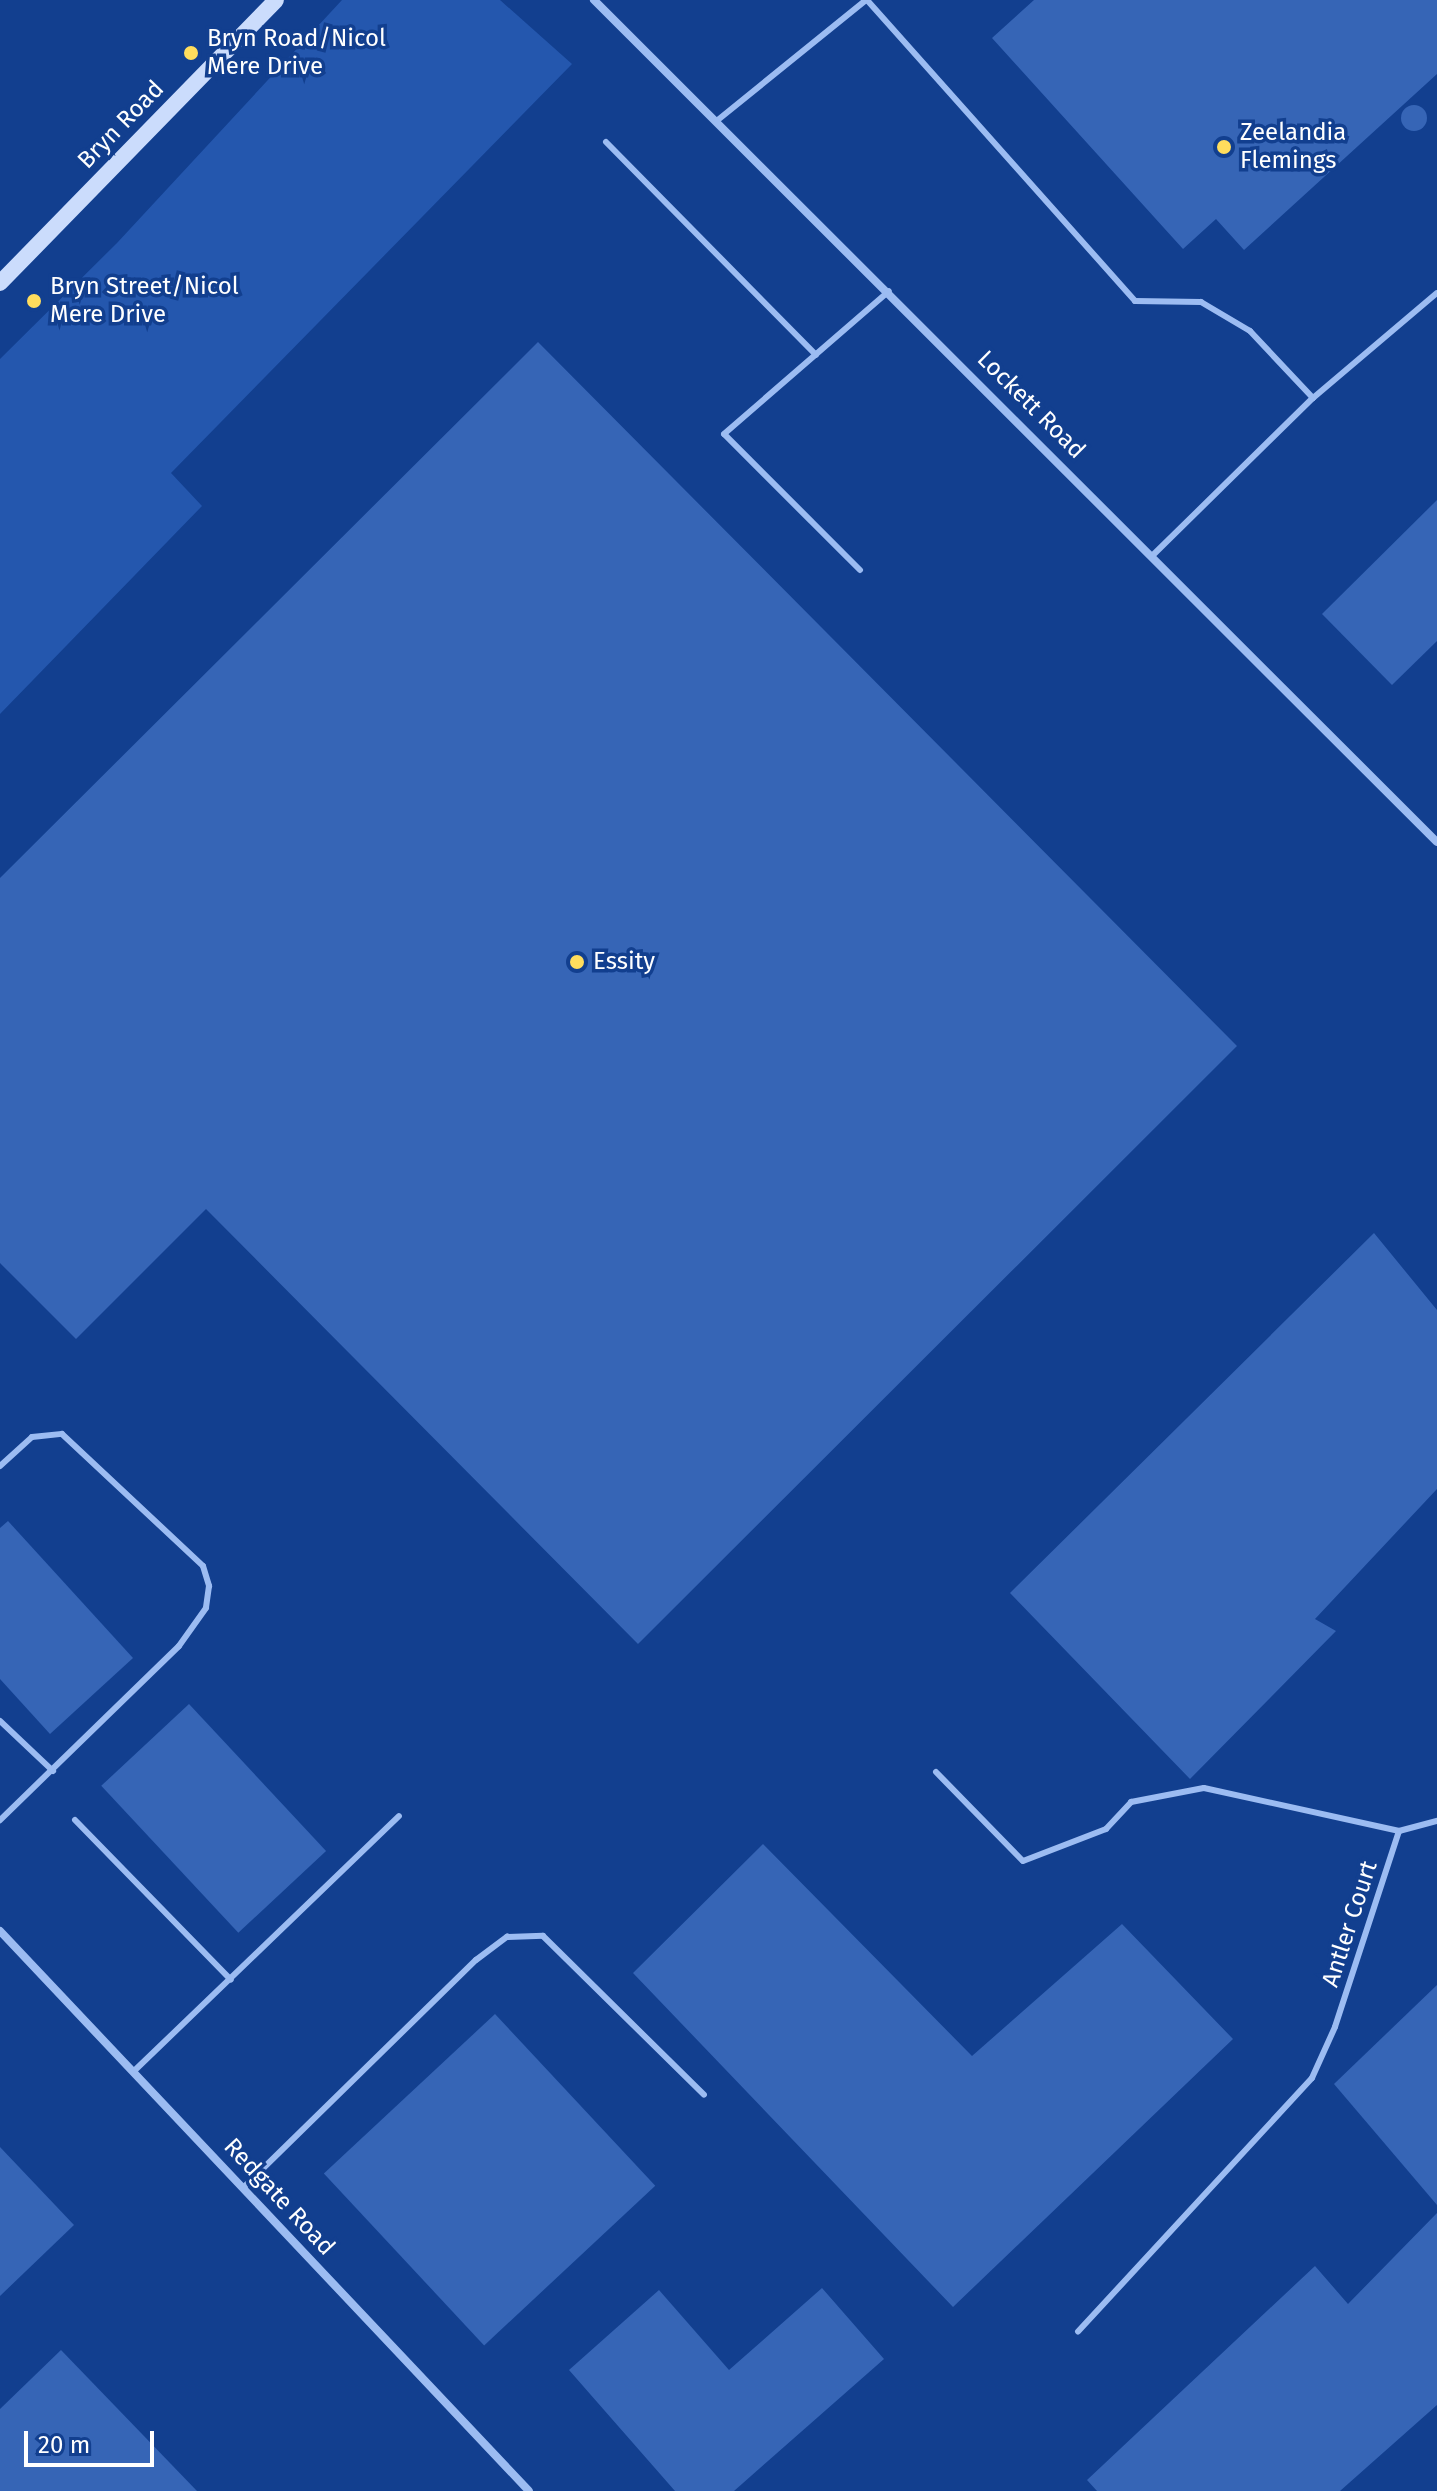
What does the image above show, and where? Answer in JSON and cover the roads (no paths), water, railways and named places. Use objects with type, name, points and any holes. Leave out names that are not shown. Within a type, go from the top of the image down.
[{"type":"main road","name":"Bryn Road","points":[[0,283],[276,0]]},
{"type":"street","name":"Lockett Road","points":[[594,0],[719,119],[1437,842]]},
{"type":"street","name":"Redgate Road","points":[[0,1931],[529,2491]]},
{"type":"lane","points":[[719,119],[866,0],[1135,301],[1201,302],[1250,331],[1313,398]]},
{"type":"lane","points":[[606,142],[816,355]]},
{"type":"lane","points":[[860,570],[724,434],[889,291]]},
{"type":"lane","points":[[1153,555],[1313,398],[1437,293]]},
{"type":"lane","points":[[0,1466],[32,1437],[62,1434],[203,1566],[209,1586],[206,1608],[179,1646],[0,1820]]},
{"type":"lane","points":[[0,1721],[53,1771]]},
{"type":"lane","name":"Antler Court","points":[[936,1772],[1023,1861],[1106,1829],[1131,1802],[1204,1788],[1399,1831],[1437,1821]]},
{"type":"lane","points":[[133,2072],[399,1816]]},
{"type":"lane","points":[[75,1820],[231,1980]]},
{"type":"lane","name":"Antler Court","points":[[1078,2332],[1312,2078],[1335,2027],[1399,1831]]},
{"type":"lane","points":[[243,2188],[476,1960],[507,1937],[543,1936],[704,2095]]},
{"type":"place","name":"Bryn Road/Nicol Mere Drive","points":[[191,53]]},
{"type":"place","name":"Zeelandia Flemings","points":[[1224,147]]},
{"type":"place","name":"Bryn Street/Nicol Mere Drive","points":[[34,301]]},
{"type":"place","name":"Essity","points":[[577,962]]}]
